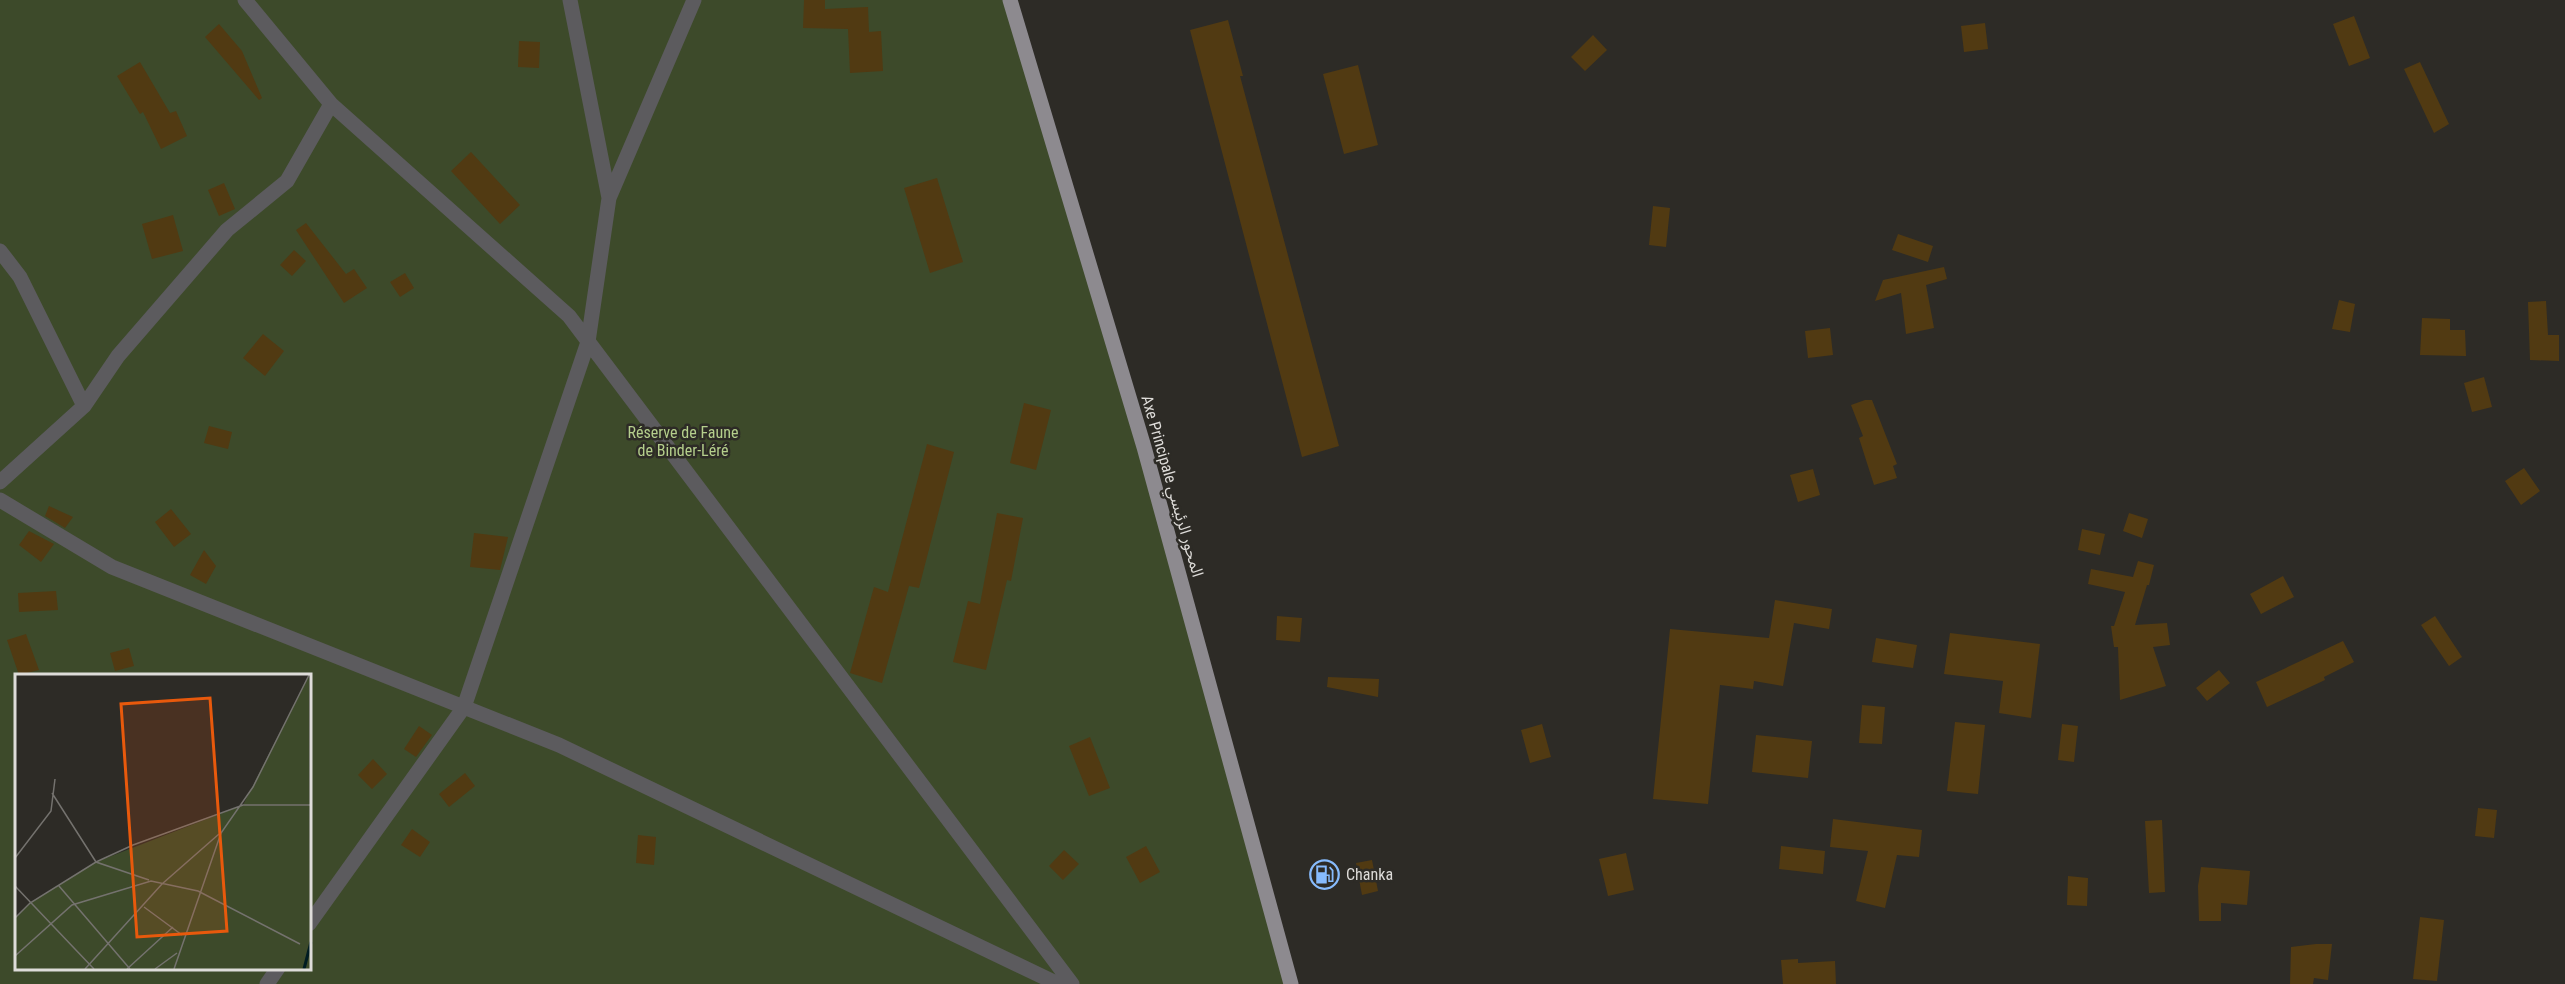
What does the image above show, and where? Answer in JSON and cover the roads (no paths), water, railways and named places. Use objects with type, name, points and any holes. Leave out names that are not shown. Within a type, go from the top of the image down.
[{"type":"main road","name":"Axe Principale المحور الرئيسي","points":[[1010,0],[1144,447],[1291,984]]},
{"type":"street","points":[[245,0],[331,104],[569,316],[1072,984]]},
{"type":"street","points":[[570,0],[609,198]]},
{"type":"street","points":[[310,923],[464,707],[588,342],[609,198],[694,0]]},
{"type":"street","points":[[0,482],[84,406],[118,356],[227,230],[287,181],[331,104]]},
{"type":"street","points":[[0,251],[20,277],[84,406]]},
{"type":"street","points":[[0,500],[112,567],[559,745],[1058,984]]},
{"type":"street","points":[[267,984],[277,969]]},
{"type":"place","name":"Chanka","points":[[1325,874]]},
{"type":"park label","name":"Réserve de Faune de Binder-Léré","points":[[683,441]]}]
